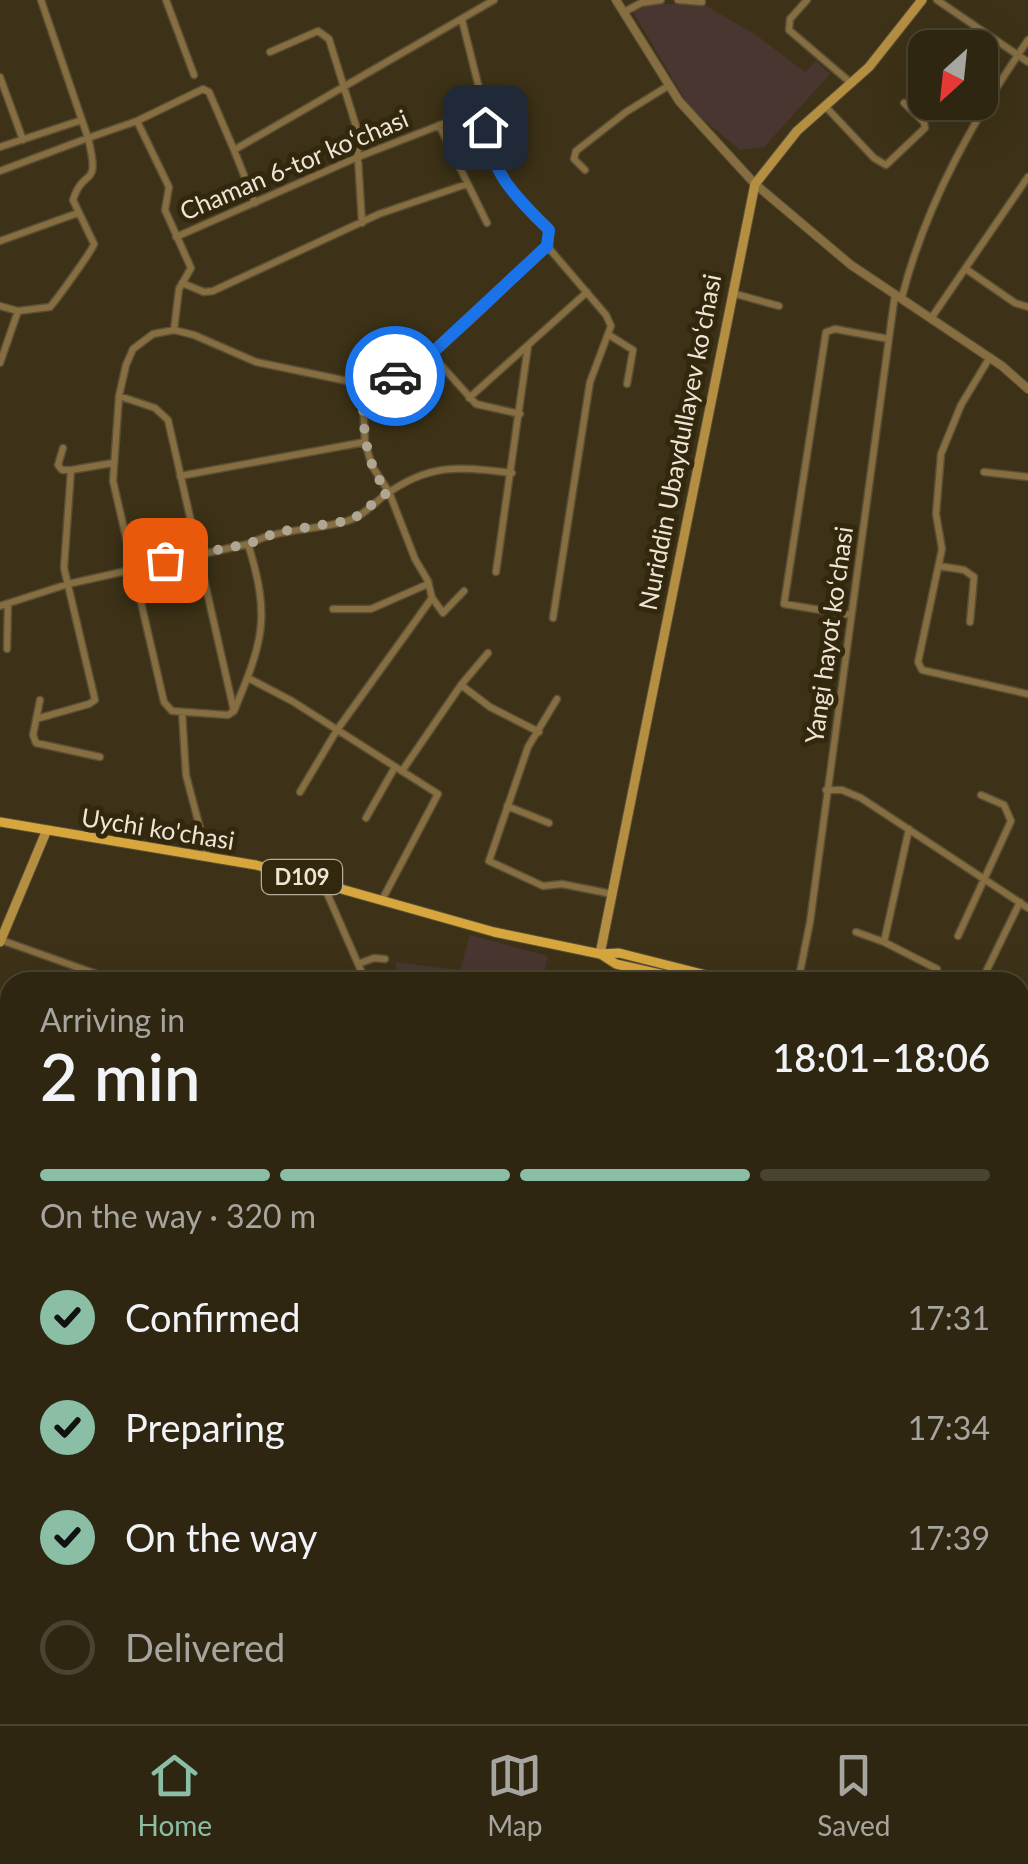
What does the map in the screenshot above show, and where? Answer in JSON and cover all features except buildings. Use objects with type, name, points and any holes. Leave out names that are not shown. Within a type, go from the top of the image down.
[{"type":"main road","name":"Nuriddin Ubaydullayev koʻchasi","points":[[600,954],[754,184],[779,151],[882,52],[922,0]]},
{"type":"main road","name":"Uychi ko'chasi","points":[[0,822],[207,855],[322,882],[494,932],[600,954],[619,953],[694,972]]},
{"type":"main road","points":[[1,941],[46,832]]},
{"type":"main road","name":"Uychi ko'chasi","points":[[600,954],[616,964],[652,972]]},
{"type":"street","points":[[0,306],[18,311],[50,307],[94,244],[78,213],[74,194],[94,171],[88,138],[40,0]]},
{"type":"street","points":[[166,0],[194,75]]},
{"type":"street","points":[[234,150],[494,0]]},
{"type":"street","points":[[616,0],[668,86],[754,184],[851,265],[990,357],[1028,389]]},
{"type":"street","points":[[624,12],[641,3],[661,0]]},
{"type":"street","points":[[678,0],[702,2]]},
{"type":"street","points":[[807,0],[790,18],[789,30],[852,84]]},
{"type":"street","points":[[937,0],[1028,62]]},
{"type":"street","points":[[248,544],[257,574],[263,628],[234,711],[228,715],[169,710],[113,481],[119,396],[126,365],[133,349],[154,334],[174,330],[256,362],[362,384],[401,374],[431,354],[547,246],[549,230],[522,204],[490,156],[484,108],[462,20]]},
{"type":"street","points":[[270,52],[312,32],[322,32],[330,39],[356,126],[362,223]]},
{"type":"street","name":"Yangi hayot koʻchasi","points":[[800,972],[889,339],[899,295],[924,226],[976,120],[1028,40]]},
{"type":"street","points":[[0,78],[23,140]]},
{"type":"street","points":[[584,170],[574,159],[576,151],[626,112],[668,86]]},
{"type":"street","points":[[0,172],[138,121],[198,90],[207,90],[254,202]]},
{"type":"street","points":[[825,106],[874,158],[886,165],[925,128],[924,122],[904,103]]},
{"type":"street","name":"Chaman 6-tor koʻchasi","points":[[176,237],[358,157],[484,108]]},
{"type":"street","points":[[0,148],[82,120]]},
{"type":"street","points":[[138,121],[169,187],[164,210],[192,268],[182,282],[174,330]]},
{"type":"street","points":[[439,125],[486,223]]},
{"type":"street","points":[[932,317],[1028,176]]},
{"type":"street","points":[[182,282],[204,292],[213,291],[362,223],[467,184]]},
{"type":"street","points":[[0,242],[78,213]]},
{"type":"street","points":[[547,246],[610,321],[609,334],[590,382],[553,618]]},
{"type":"street","points":[[966,268],[1015,303],[1028,307]]},
{"type":"street","points":[[469,398],[587,292]]},
{"type":"street","points":[[731,292],[778,306]]},
{"type":"street","points":[[0,363],[18,311]]},
{"type":"street","points":[[851,615],[784,604],[826,332],[830,328],[889,339]]},
{"type":"street","points":[[609,334],[633,350],[627,384]]},
{"type":"street","points":[[496,572],[528,346]]},
{"type":"street","points":[[431,354],[480,406],[520,414]]},
{"type":"street","points":[[990,357],[961,405],[941,454],[936,514],[942,540],[919,667],[1028,694]]},
{"type":"street","points":[[362,384],[365,442],[377,478],[388,492],[432,598],[442,613],[464,591]]},
{"type":"street","points":[[119,396],[163,412],[168,420],[234,711]]},
{"type":"street","points":[[180,476],[365,442]]},
{"type":"street","points":[[62,448],[58,465],[62,470],[113,463]]},
{"type":"street","points":[[7,650],[4,605],[68,584],[248,544],[278,532],[352,520],[388,492],[448,467],[512,473]]},
{"type":"street","points":[[36,719],[95,700],[63,547],[71,470]]},
{"type":"street","points":[[984,472],[1028,477]]},
{"type":"street","points":[[939,566],[964,570],[974,577],[970,622]]},
{"type":"street","points":[[333,609],[371,609],[428,584]]},
{"type":"street","points":[[300,792],[337,730],[432,598]]},
{"type":"street","points":[[366,818],[461,685],[488,654]]},
{"type":"street","points":[[248,678],[438,796],[381,901]]},
{"type":"street","points":[[461,685],[514,722],[539,732]]},
{"type":"street","points":[[557,699],[528,747],[488,859],[490,864],[544,886],[568,884],[612,894]]},
{"type":"street","points":[[40,700],[33,735],[36,743],[100,757]]},
{"type":"street","points":[[182,712],[186,775],[207,855]]},
{"type":"street","points":[[826,790],[849,792],[1028,908]]},
{"type":"street","points":[[958,936],[1011,821],[1004,805],[981,794]]},
{"type":"street","points":[[507,806],[549,824]]},
{"type":"street","points":[[884,942],[909,829]]},
{"type":"street","points":[[322,882],[362,972]]},
{"type":"street","points":[[986,972],[1020,902]]},
{"type":"street","points":[[856,932],[937,969]]},
{"type":"street","points":[[1,941],[89,972]]},
{"type":"street","points":[[358,964],[385,959]]},
{"type":"shaded area","points":[[644,4],[703,4],[756,35],[805,72],[816,61],[830,74],[764,147],[740,150],[690,108],[632,10]]},
{"type":"shaded area","points":[[470,935],[548,956],[544,972],[398,972],[395,962],[460,970]]},
{"type":"way so far","points":[[165,560],[248,544],[278,532],[342,523],[360,515],[388,492],[377,478],[365,442],[362,384],[395,376]]},
{"type":"route","points":[[395,376],[431,354],[547,246],[549,230],[522,204],[500,174],[490,156],[485,127]]}]
